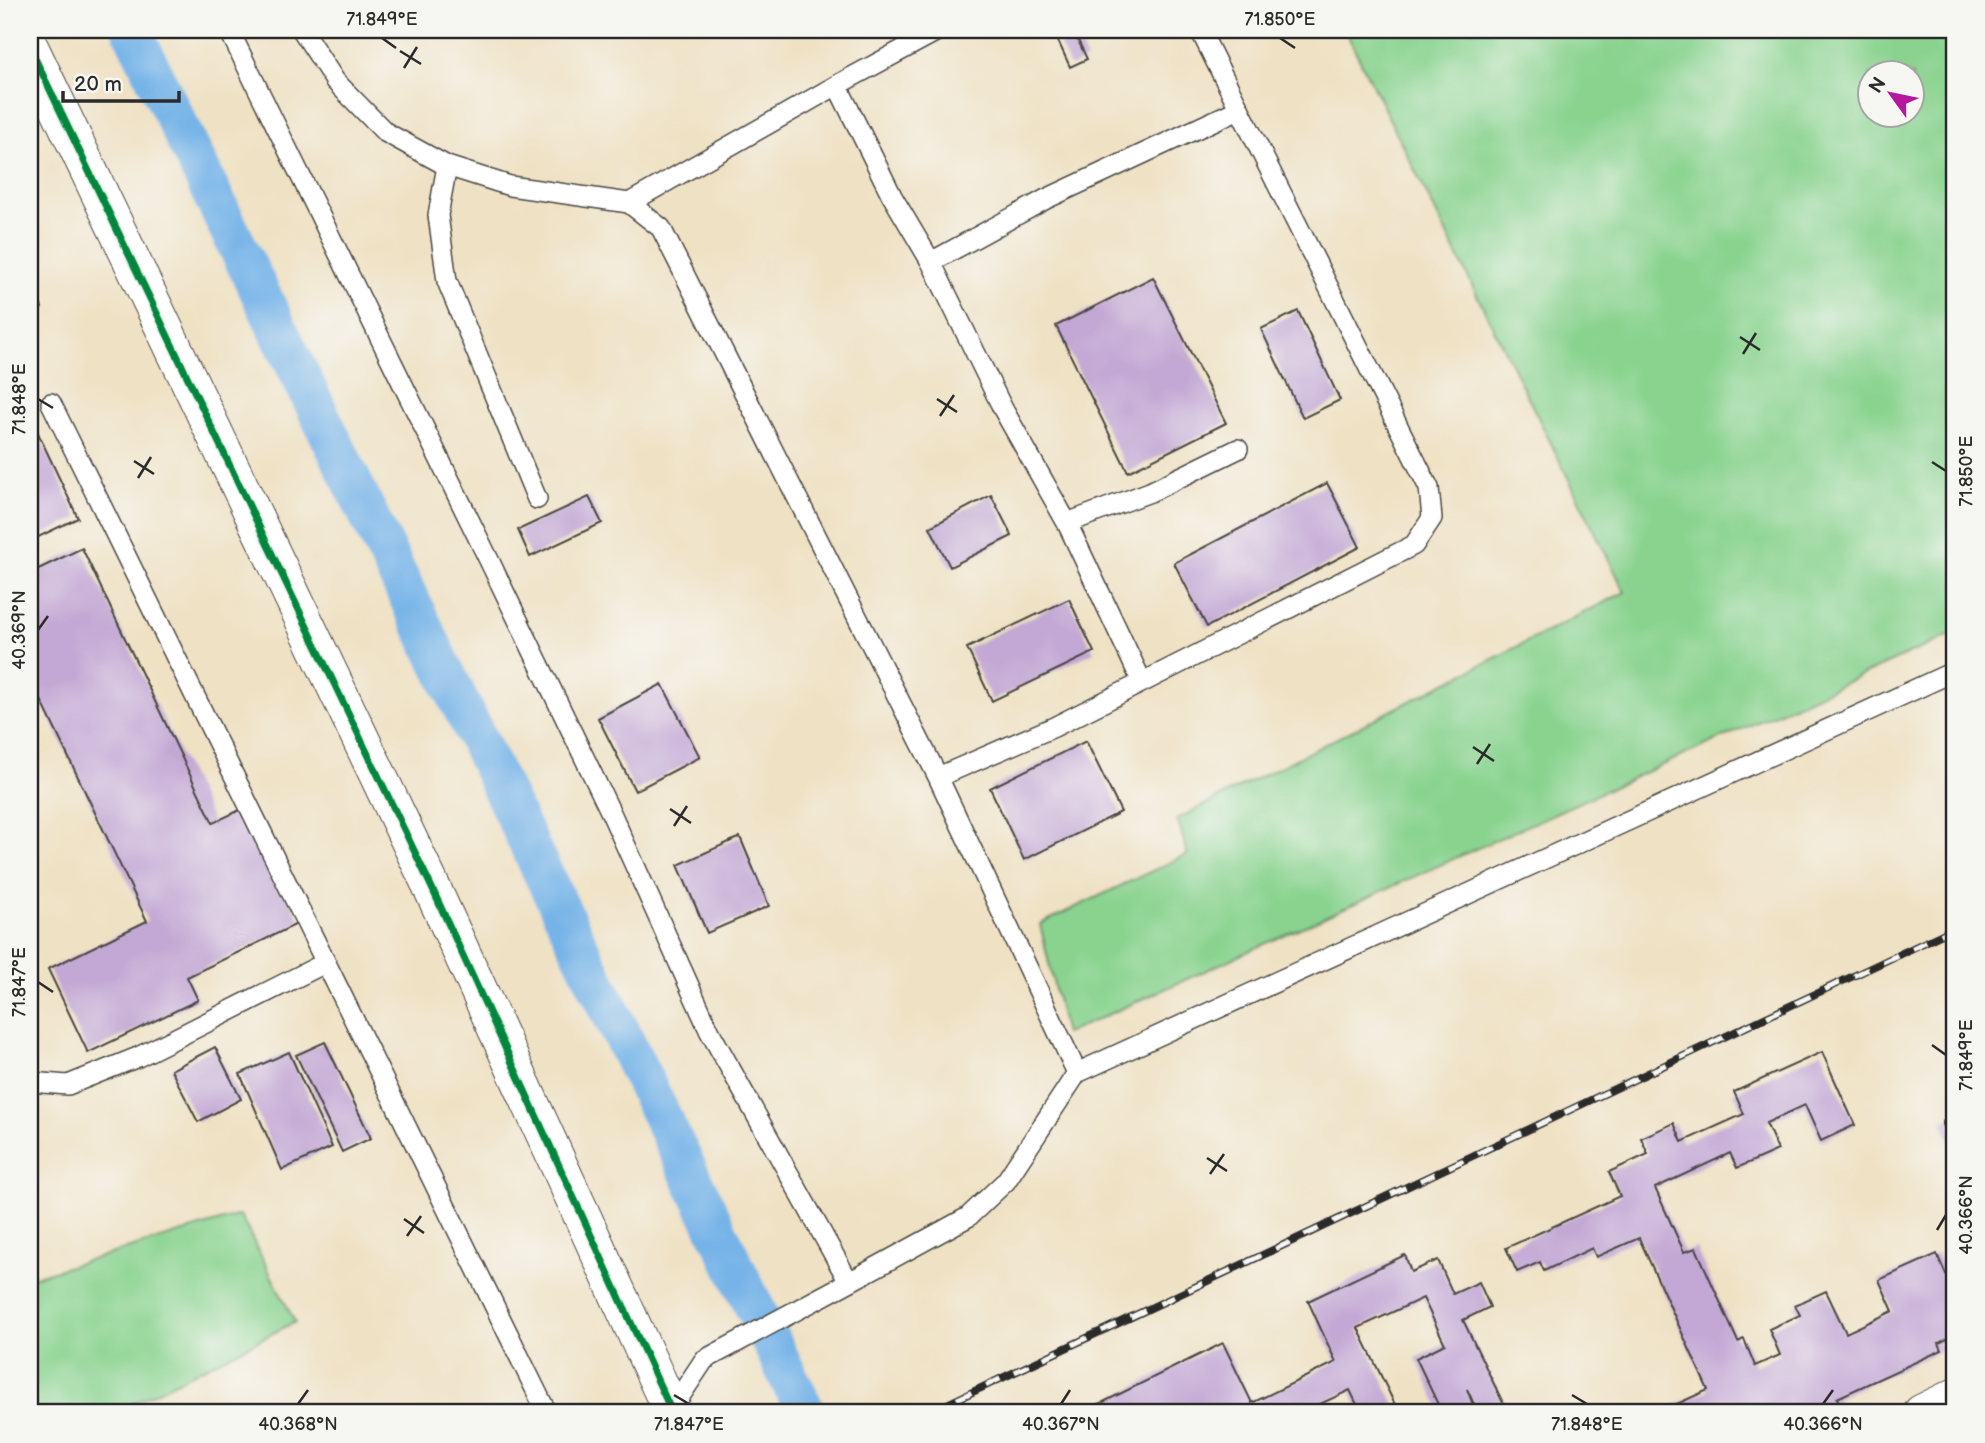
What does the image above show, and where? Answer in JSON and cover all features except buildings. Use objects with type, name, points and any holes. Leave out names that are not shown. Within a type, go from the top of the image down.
[{"type":"street","points":[[30,48],[438,901],[668,1412]]},
{"type":"street","points":[[1922,1413],[1955,1397]]},
{"type":"lane","points":[[229,30],[606,803],[710,1032],[849,1282]]},
{"type":"lane","points":[[302,30],[335,81],[385,132],[447,166],[509,186],[629,203],[661,228],[938,776],[1077,1073]]},
{"type":"lane","points":[[629,203],[939,30]]},
{"type":"lane","points":[[938,776],[1054,727],[1414,545],[1432,518],[1429,488],[1200,30]]},
{"type":"lane","points":[[837,85],[892,196],[931,261],[1003,409],[1067,523],[1142,682]]},
{"type":"lane","points":[[931,261],[1046,199],[1240,109]]},
{"type":"lane","points":[[447,166],[438,215],[447,281],[537,499]]},
{"type":"lane","points":[[51,403],[547,1413]]},
{"type":"lane","points":[[1067,523],[1150,492],[1238,449]]},
{"type":"lane","points":[[668,1412],[704,1360],[968,1217],[1006,1181],[1077,1073],[1955,671]]},
{"type":"lane","points":[[30,1082],[68,1085],[138,1057],[325,962]]},
{"type":"green space","points":[[1345,30],[1955,30],[1955,633],[1065,1034],[1040,924],[1188,854],[1177,819],[1625,592]]},
{"type":"green space","points":[[240,1215],[295,1322],[114,1413],[30,1413],[30,1278]]},
{"type":"waterway","points":[[132,30],[806,1413]]},
{"type":"railway","points":[[928,1413],[1955,928]]},
{"type":"cycle path","points":[[30,48],[432,888],[671,1410],[665,1413]]}]
